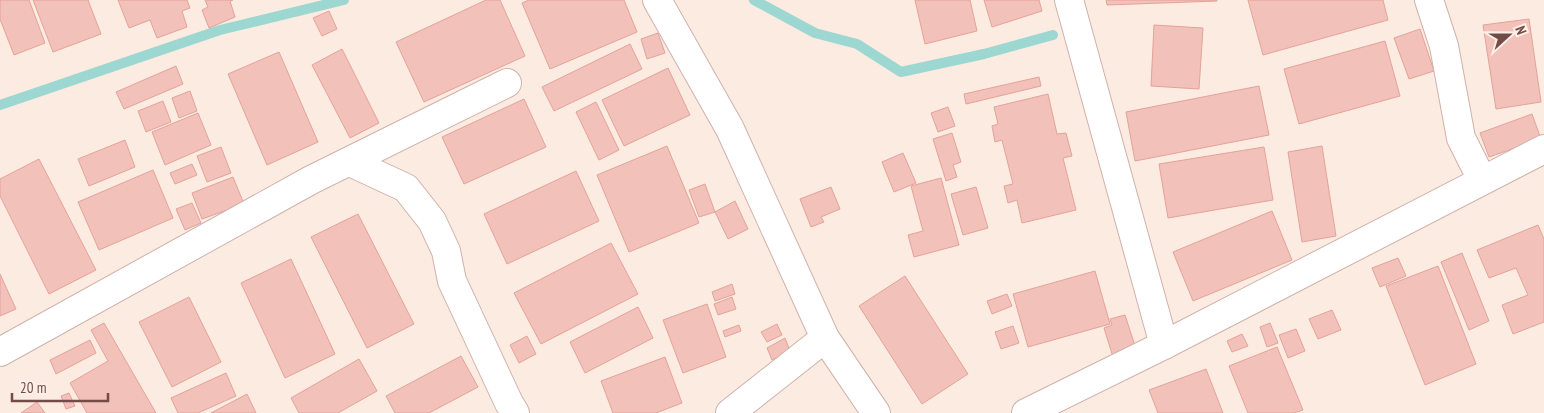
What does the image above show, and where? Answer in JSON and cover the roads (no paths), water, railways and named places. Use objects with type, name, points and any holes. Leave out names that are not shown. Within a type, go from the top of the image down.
[{"type":"street","points":[[657,0],[730,129],[825,338],[876,413]]},
{"type":"street","points":[[1069,0],[1164,345]]},
{"type":"street","points":[[1429,0],[1444,46],[1461,138],[1482,180]]},
{"type":"street","points":[[0,352],[311,180],[507,83]]},
{"type":"street","points":[[1026,413],[1164,345],[1482,180],[1542,156]]},
{"type":"street","points":[[350,162],[406,188],[432,222],[446,251],[452,281],[509,403],[516,413]]},
{"type":"street","points":[[730,413],[825,338]]},
{"type":"waterway","points":[[0,105],[220,30],[344,0]]},
{"type":"waterway","points":[[754,0],[815,33],[857,44],[901,72],[984,54],[1053,35]]}]
